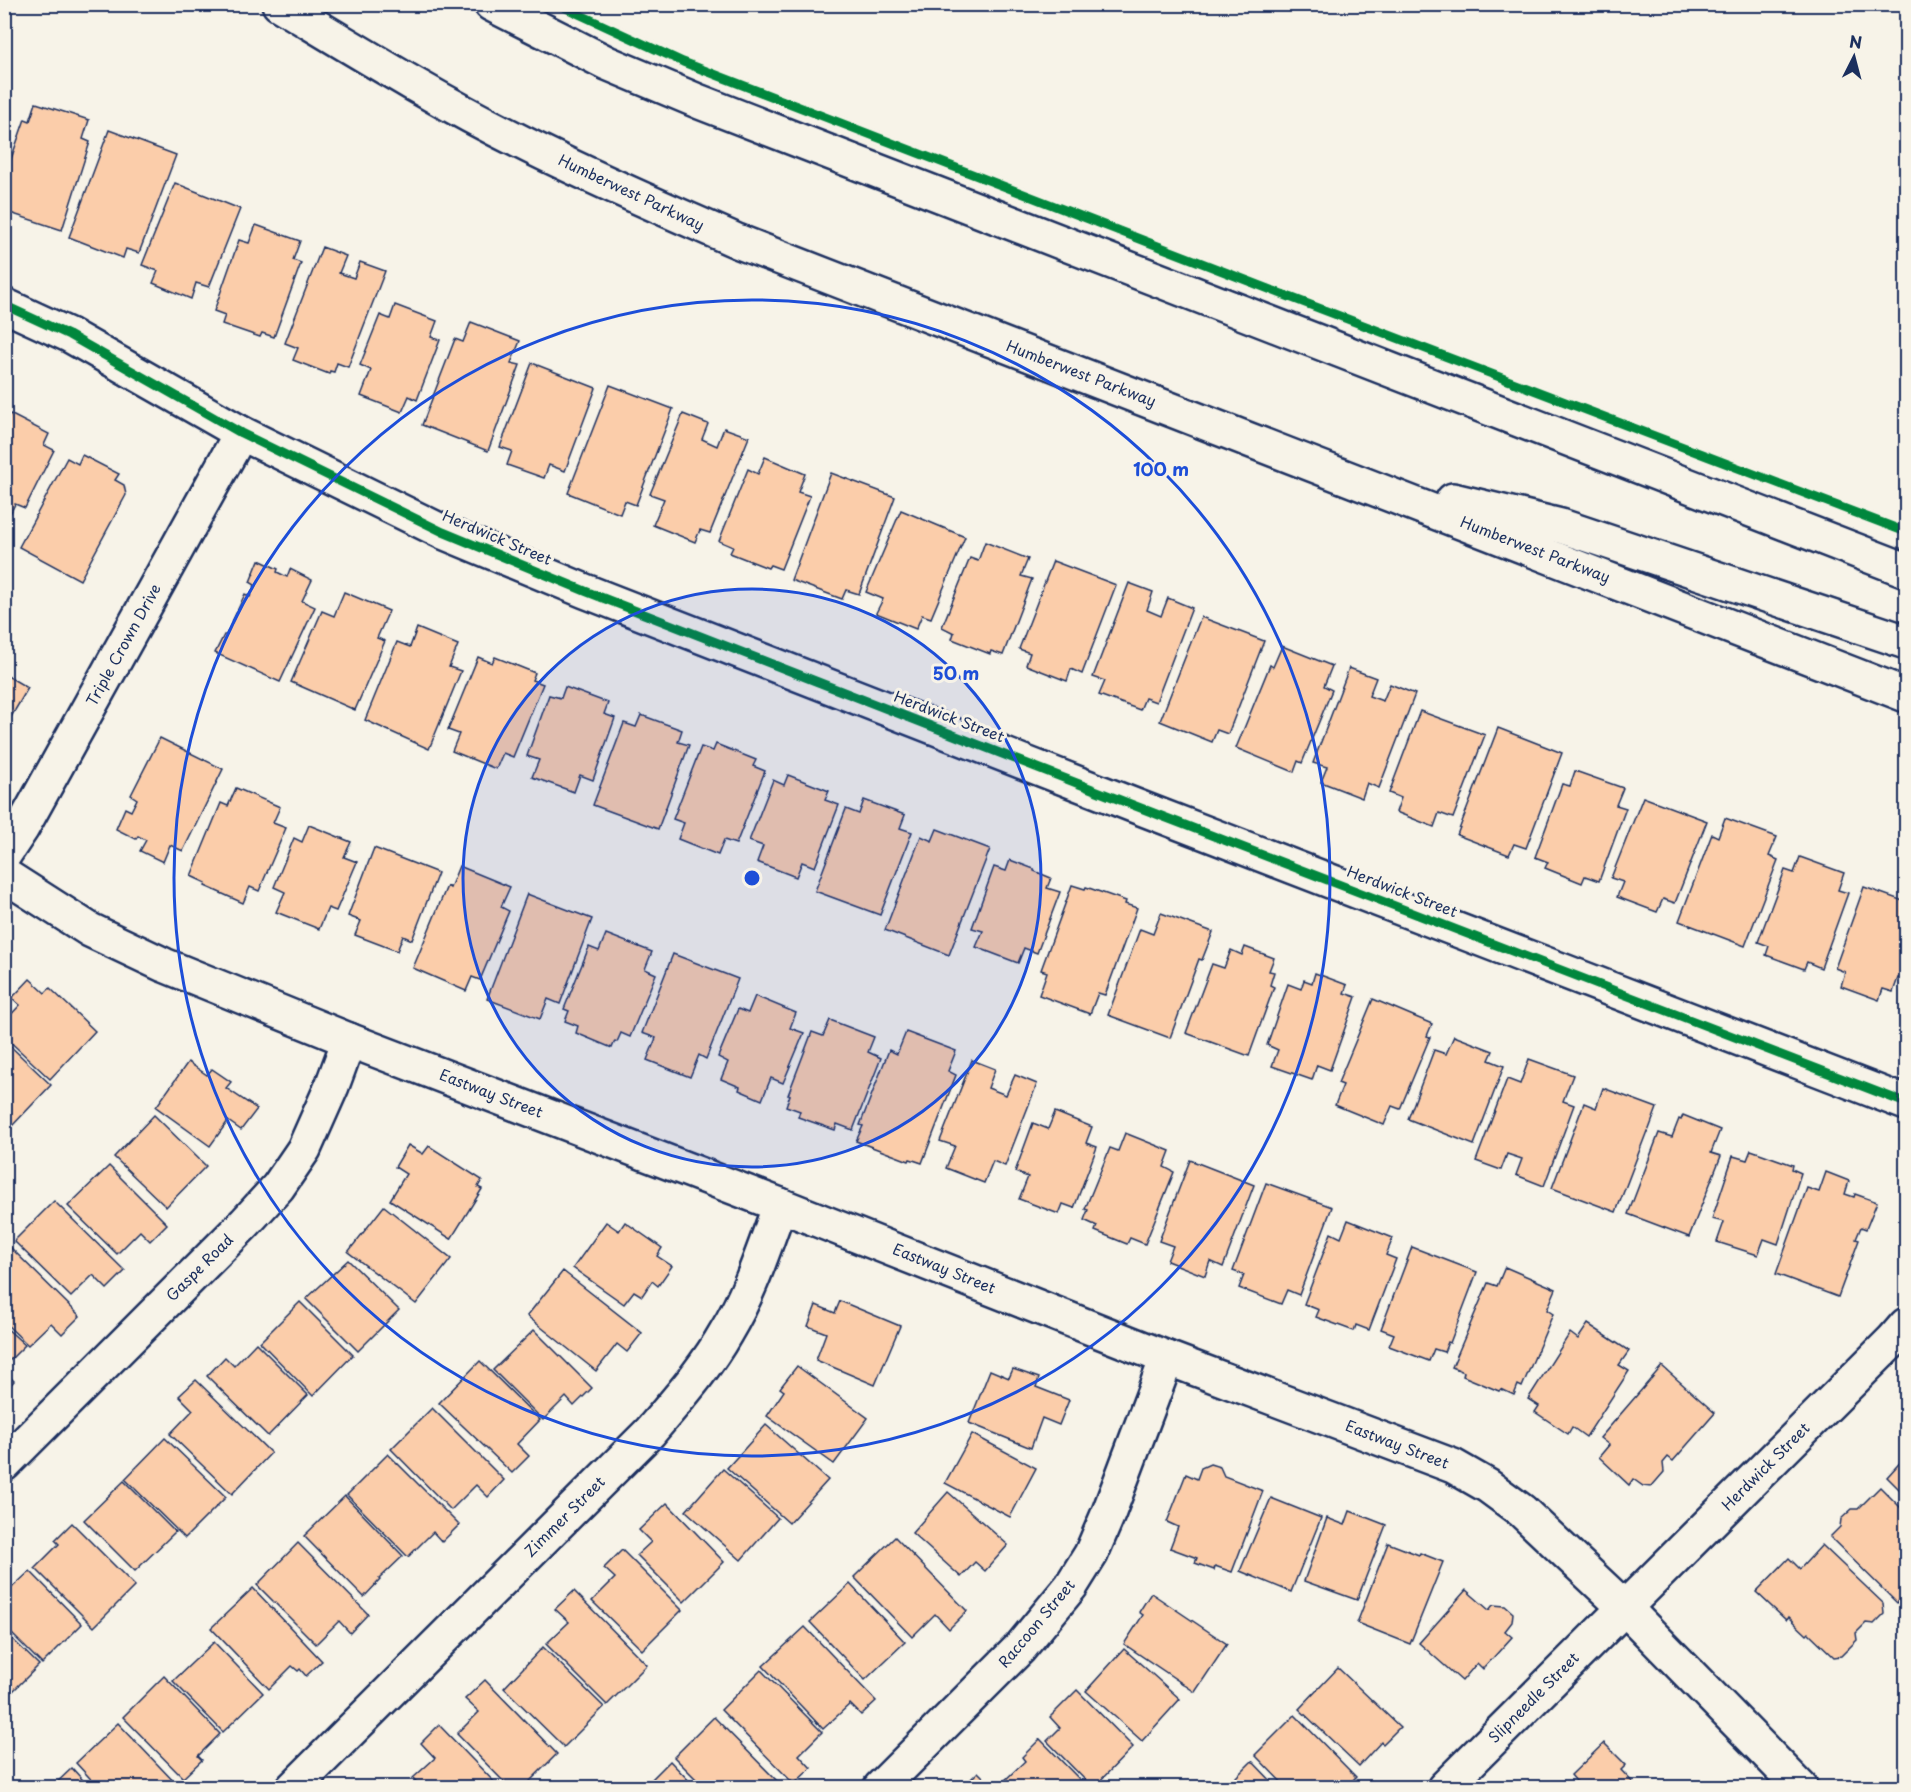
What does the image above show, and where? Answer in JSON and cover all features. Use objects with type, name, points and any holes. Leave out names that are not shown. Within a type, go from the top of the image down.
[{"type":"street","name":"Humberwest Parkway","points":[[279,4],[408,82],[520,142],[737,241],[1906,695]]},
{"type":"street","points":[[491,4],[607,63],[700,102],[1906,570]]},
{"type":"street","name":"Herdwick Street","points":[[4,304],[69,335],[242,433],[443,532],[585,591],[1155,814],[1906,1103]]},
{"type":"street","name":"Triple Crown Drive","points":[[4,855],[22,828],[242,433]]},
{"type":"street","points":[[1326,470],[1561,526],[1906,642]]},
{"type":"street","name":"Eastway Street","points":[[4,875],[90,930],[164,966],[349,1040],[780,1204],[1167,1358],[1453,1466],[1488,1486],[1522,1510],[1625,1608],[1801,1788]]},
{"type":"street","name":"Gaspe Road","points":[[4,1464],[237,1232],[278,1187],[304,1149],[332,1086],[349,1040]]},
{"type":"street","name":"Zimmer Street","points":[[293,1788],[650,1432],[693,1382],[726,1333],[745,1296],[780,1204]]},
{"type":"street","name":"Herdwick Street","points":[[1625,1608],[1906,1325]]},
{"type":"street","name":"Raccoon Street","points":[[880,1788],[1020,1648],[1071,1586],[1090,1554],[1110,1512],[1167,1358]]},
{"type":"street","name":"Slipneedle Street","points":[[1444,1788],[1625,1608]]},
{"type":"building","points":[[36,103],[89,120],[83,139],[90,142],[62,230],[4,211],[4,179],[25,119],[30,121]]},
{"type":"building","points":[[109,130],[176,155],[139,253],[126,249],[123,258],[69,237]]},
{"type":"building","points":[[175,183],[240,209],[209,287],[196,283],[191,299],[153,283],[158,271],[142,265]]},
{"type":"building","points":[[256,225],[300,241],[293,260],[301,263],[274,337],[262,333],[260,337],[222,324],[225,315],[214,311],[239,240],[249,243]]},
{"type":"building","points":[[322,247],[346,256],[339,273],[354,278],[360,262],[385,271],[348,367],[337,363],[334,372],[330,371],[329,374],[293,360],[298,348],[285,343]]},
{"type":"building","points":[[395,305],[437,321],[431,337],[440,340],[417,400],[409,396],[402,412],[361,396],[371,370],[360,365],[380,315],[390,319]]},
{"type":"building","points":[[471,322],[520,341],[511,363],[520,365],[488,451],[422,425],[455,339],[463,342]]},
{"type":"building","points":[[532,363],[596,388],[565,471],[549,465],[544,478],[507,465],[512,451],[500,447]]},
{"type":"building","points":[[610,385],[673,409],[636,505],[625,501],[620,514],[568,493]]},
{"type":"building","points":[[10,414],[49,434],[44,445],[54,450],[25,508],[15,504],[7,520],[4,519],[4,426]]},
{"type":"building","points":[[683,414],[708,424],[702,439],[717,446],[724,428],[749,437],[710,533],[700,530],[695,542],[653,525],[664,499],[650,494]]},
{"type":"building","points":[[82,455],[119,474],[115,480],[124,485],[126,495],[80,580],[19,547],[67,458],[78,464]]},
{"type":"building","points":[[765,457],[805,474],[798,492],[810,496],[781,569],[770,565],[768,568],[730,553],[733,547],[719,541],[748,469],[758,474]]},
{"type":"building","points":[[831,473],[895,497],[859,594],[846,590],[842,599],[791,580]]},
{"type":"building","points":[[901,510],[965,537],[931,618],[922,615],[916,629],[876,613],[883,599],[866,592]]},
{"type":"building","points":[[985,542],[1028,559],[1021,576],[1032,579],[1003,655],[991,651],[990,654],[952,639],[954,633],[942,627],[970,558],[978,561]]},
{"type":"building","points":[[259,560],[278,569],[277,572],[287,577],[290,569],[312,580],[302,601],[315,607],[280,682],[215,653],[245,594],[250,597],[255,585],[250,582]]},
{"type":"building","points":[[1053,561],[1116,585],[1082,674],[1071,669],[1067,681],[1026,665],[1030,653],[1019,649]]},
{"type":"building","points":[[1129,583],[1153,592],[1147,610],[1161,616],[1168,598],[1192,608],[1156,702],[1145,698],[1140,710],[1099,695],[1105,681],[1093,677]]},
{"type":"building","points":[[344,592],[389,611],[377,638],[385,641],[355,710],[291,682],[322,611],[334,616]]},
{"type":"building","points":[[1201,617],[1264,641],[1228,734],[1217,730],[1212,742],[1160,721]]},
{"type":"building","points":[[417,628],[458,645],[449,667],[461,671],[429,749],[365,720],[397,642],[410,647]]},
{"type":"building","points":[[1282,646],[1332,666],[1324,686],[1332,690],[1302,763],[1298,761],[1294,772],[1236,748],[1270,665],[1273,667]]},
{"type":"building","points":[[478,657],[492,663],[495,657],[535,673],[532,680],[543,684],[513,757],[503,753],[496,769],[452,751],[459,734],[448,730]]},
{"type":"building","points":[[1349,668],[1376,678],[1369,696],[1383,701],[1390,684],[1415,694],[1379,788],[1367,783],[1362,798],[1321,782],[1327,767],[1313,763]]},
{"type":"building","points":[[4,674],[28,688],[4,729]]},
{"type":"building","points":[[565,687],[608,703],[604,714],[615,718],[593,780],[580,775],[574,792],[532,777],[539,760],[527,756],[549,695],[561,698]]},
{"type":"building","points":[[1420,711],[1485,735],[1453,818],[1439,813],[1434,827],[1396,812],[1401,798],[1389,793]]},
{"type":"building","points":[[641,715],[682,730],[678,742],[689,745],[658,829],[593,805],[624,723],[636,727]]},
{"type":"building","points":[[1498,728],[1562,753],[1526,848],[1514,844],[1509,855],[1457,835]]},
{"type":"building","points":[[160,738],[223,769],[183,851],[170,845],[163,862],[140,851],[146,840],[138,836],[136,839],[116,829],[125,808],[131,811],[137,799],[131,795]]},
{"type":"building","points":[[716,744],[756,760],[753,766],[765,771],[736,844],[724,840],[718,855],[678,839],[684,823],[673,819],[701,747],[713,751]]},
{"type":"building","points":[[1575,771],[1623,788],[1616,805],[1626,808],[1599,881],[1585,876],[1582,883],[1545,868],[1548,862],[1535,857],[1562,784],[1570,786]]},
{"type":"building","points":[[788,775],[829,791],[825,800],[839,805],[815,867],[802,862],[796,877],[757,862],[763,846],[749,841],[773,780],[784,785]]},
{"type":"building","points":[[236,788],[280,807],[273,823],[286,828],[259,891],[250,887],[243,903],[205,886],[206,883],[191,876],[221,803],[228,806]]},
{"type":"building","points":[[1643,797],[1707,821],[1675,903],[1663,899],[1657,912],[1617,897],[1623,882],[1611,878]]},
{"type":"building","points":[[864,800],[905,815],[900,828],[912,832],[880,915],[815,891],[846,809],[859,814]]},
{"type":"building","points":[[1725,818],[1777,837],[1769,856],[1778,860],[1745,946],[1679,921],[1712,834],[1718,837]]},
{"type":"building","points":[[309,825],[351,842],[344,857],[357,862],[336,911],[328,908],[319,929],[276,912],[285,892],[274,887],[294,838],[302,842]]},
{"type":"building","points":[[937,829],[990,849],[949,955],[885,930],[921,836],[932,841]]},
{"type":"building","points":[[374,848],[438,873],[412,940],[403,936],[397,951],[355,935],[361,921],[348,916]]},
{"type":"building","points":[[1800,857],[1844,873],[1838,890],[1848,893],[1821,968],[1807,962],[1804,969],[1766,955],[1769,946],[1758,942],[1785,870],[1794,873]]},
{"type":"building","points":[[1010,860],[1051,878],[1047,888],[1060,892],[1037,953],[1024,948],[1018,963],[976,947],[983,931],[972,928],[994,867],[1006,871]]},
{"type":"building","points":[[459,866],[510,887],[501,907],[509,911],[480,980],[472,977],[466,991],[413,968],[447,886],[450,888]]},
{"type":"building","points":[[1072,885],[1085,889],[1086,887],[1126,901],[1125,904],[1137,908],[1105,995],[1098,993],[1090,1014],[1039,995],[1047,972],[1041,970]]},
{"type":"building","points":[[1864,887],[1906,902],[1906,973],[1904,980],[1898,978],[1893,992],[1883,989],[1879,1000],[1841,986],[1845,972],[1835,968]]},
{"type":"building","points":[[527,894],[592,919],[560,1004],[548,999],[540,1019],[487,999]]},
{"type":"building","points":[[1161,913],[1213,932],[1202,960],[1199,959],[1170,1038],[1108,1015],[1140,929],[1153,934]]},
{"type":"building","points":[[606,934],[652,952],[645,969],[656,974],[630,1037],[621,1033],[612,1048],[576,1033],[578,1026],[565,1021],[569,1011],[564,1009],[589,947],[599,951]]},
{"type":"building","points":[[1245,947],[1274,958],[1269,971],[1274,972],[1270,985],[1274,987],[1249,1056],[1186,1033],[1212,964],[1224,968],[1231,950],[1242,955]]},
{"type":"building","points":[[673,954],[738,979],[706,1059],[699,1055],[690,1077],[647,1060],[656,1038],[642,1033]]},
{"type":"building","points":[[1315,973],[1347,985],[1344,993],[1356,997],[1330,1070],[1317,1065],[1312,1080],[1272,1066],[1278,1050],[1267,1045],[1288,984],[1301,989],[1304,980],[1312,983]]},
{"type":"building","points":[[30,979],[45,993],[50,988],[95,1031],[50,1079],[4,1036],[4,1022],[20,1005],[12,998]]},
{"type":"building","points":[[755,996],[796,1013],[790,1028],[804,1033],[783,1083],[771,1078],[762,1100],[721,1079],[728,1062],[718,1057],[738,1009],[748,1013]]},
{"type":"building","points":[[1373,999],[1432,1024],[1427,1036],[1430,1037],[1400,1109],[1392,1106],[1384,1125],[1335,1105],[1343,1085],[1338,1083]]},
{"type":"building","points":[[830,1020],[874,1037],[868,1052],[881,1058],[853,1130],[837,1124],[835,1130],[798,1117],[800,1111],[786,1106],[812,1032],[823,1036]]},
{"type":"building","points":[[906,1032],[956,1051],[948,1071],[956,1075],[922,1163],[910,1159],[909,1161],[856,1141],[889,1050],[897,1054]]},
{"type":"building","points":[[1454,1036],[1493,1051],[1489,1060],[1504,1066],[1474,1145],[1408,1119],[1434,1050],[1446,1054]]},
{"type":"building","points":[[4,1040],[51,1085],[12,1126],[4,1119]]},
{"type":"building","points":[[1529,1059],[1573,1075],[1563,1101],[1574,1105],[1544,1186],[1516,1175],[1522,1159],[1507,1154],[1501,1170],[1476,1161],[1507,1079],[1520,1084]]},
{"type":"building","points":[[972,1060],[995,1069],[988,1088],[1006,1095],[1015,1075],[1037,1084],[1005,1166],[993,1161],[984,1183],[946,1168],[955,1146],[940,1141]]},
{"type":"building","points":[[188,1062],[207,1075],[212,1069],[231,1082],[226,1088],[257,1109],[241,1130],[228,1121],[210,1146],[156,1107]]},
{"type":"building","points":[[1603,1088],[1657,1108],[1616,1212],[1552,1188],[1584,1103],[1596,1108]]},
{"type":"building","points":[[1055,1112],[1092,1127],[1086,1143],[1097,1147],[1074,1208],[1063,1204],[1059,1214],[1019,1199],[1028,1177],[1015,1172],[1033,1123],[1048,1129]]},
{"type":"building","points":[[154,1115],[206,1166],[166,1207],[114,1157]]},
{"type":"building","points":[[1683,1115],[1720,1130],[1711,1153],[1721,1156],[1689,1237],[1628,1214],[1659,1133],[1672,1137]]},
{"type":"building","points":[[1125,1133],[1170,1151],[1164,1167],[1174,1172],[1145,1244],[1130,1238],[1127,1244],[1095,1231],[1097,1226],[1084,1220],[1088,1210],[1085,1209],[1110,1148],[1118,1151]]},
{"type":"building","points":[[408,1145],[423,1154],[429,1146],[482,1180],[478,1187],[482,1189],[451,1239],[390,1200],[406,1174],[395,1167]]},
{"type":"building","points":[[1751,1150],[1793,1165],[1792,1169],[1801,1173],[1778,1244],[1764,1239],[1758,1255],[1717,1242],[1724,1222],[1712,1219],[1733,1156],[1747,1160]]},
{"type":"building","points":[[1190,1160],[1254,1185],[1223,1267],[1210,1261],[1205,1276],[1167,1261],[1173,1246],[1159,1241]]},
{"type":"building","points":[[109,1166],[167,1224],[150,1241],[140,1231],[117,1254],[68,1206]]},
{"type":"building","points":[[1826,1172],[1849,1181],[1845,1194],[1854,1197],[1855,1194],[1877,1202],[1866,1229],[1861,1227],[1856,1239],[1859,1240],[1838,1297],[1776,1274],[1807,1188],[1819,1192]]},
{"type":"building","points":[[1266,1183],[1332,1207],[1299,1295],[1287,1290],[1281,1304],[1239,1288],[1244,1275],[1233,1271]]},
{"type":"building","points":[[54,1201],[125,1271],[107,1289],[93,1275],[71,1297],[14,1241]]},
{"type":"building","points":[[384,1206],[451,1259],[416,1304],[348,1252]]},
{"type":"building","points":[[1348,1220],[1393,1238],[1386,1255],[1396,1259],[1369,1330],[1356,1325],[1354,1331],[1316,1317],[1319,1310],[1304,1304],[1331,1233],[1341,1238]]},
{"type":"building","points":[[606,1222],[619,1231],[625,1222],[662,1248],[657,1256],[672,1266],[658,1286],[652,1281],[642,1296],[634,1291],[624,1304],[573,1268]]},
{"type":"building","points":[[9,1246],[80,1316],[62,1334],[51,1323],[28,1345],[4,1322],[4,1250]]},
{"type":"building","points":[[1412,1247],[1477,1272],[1450,1343],[1448,1342],[1444,1352],[1434,1349],[1429,1361],[1389,1346],[1394,1334],[1381,1329]]},
{"type":"building","points":[[348,1260],[399,1310],[358,1351],[306,1299]]},
{"type":"building","points":[[1505,1267],[1556,1289],[1547,1310],[1553,1314],[1522,1387],[1518,1385],[1514,1395],[1463,1376],[1464,1372],[1452,1367],[1488,1283],[1497,1286]]},
{"type":"building","points":[[563,1271],[642,1333],[627,1352],[617,1344],[596,1371],[527,1316]]},
{"type":"building","points":[[840,1301],[900,1326],[875,1385],[816,1360],[826,1333],[808,1326],[816,1305],[835,1313]]},
{"type":"building","points":[[300,1302],[353,1355],[313,1396],[260,1342]]},
{"type":"building","points":[[1588,1324],[1629,1351],[1619,1365],[1629,1371],[1586,1437],[1572,1427],[1568,1434],[1535,1412],[1539,1406],[1528,1399],[1570,1333],[1578,1339]]},
{"type":"building","points":[[4,1326],[25,1345],[4,1366]]},
{"type":"building","points":[[534,1330],[592,1388],[574,1406],[566,1397],[543,1420],[493,1370]]},
{"type":"building","points":[[256,1343],[308,1395],[268,1436],[207,1376],[225,1357],[234,1366]]},
{"type":"building","points":[[480,1361],[540,1420],[517,1444],[529,1456],[512,1473],[439,1403]]},
{"type":"building","points":[[797,1366],[868,1418],[834,1464],[767,1416],[784,1391],[780,1388]]},
{"type":"building","points":[[1662,1366],[1715,1413],[1673,1461],[1668,1457],[1663,1463],[1664,1472],[1651,1487],[1643,1486],[1633,1479],[1629,1485],[1599,1457],[1609,1445],[1600,1438]]},
{"type":"building","points":[[1013,1369],[1039,1378],[1036,1387],[1069,1400],[1059,1425],[1042,1418],[1031,1448],[969,1423],[990,1370],[1009,1378]]},
{"type":"building","points":[[4,1371],[14,1381],[4,1392]]},
{"type":"building","points":[[196,1380],[271,1453],[232,1494],[170,1434],[193,1410],[179,1396]]},
{"type":"building","points":[[432,1408],[504,1480],[488,1497],[476,1485],[451,1510],[391,1449]]},
{"type":"building","points":[[766,1425],[828,1480],[789,1523],[727,1468]]},
{"type":"building","points":[[972,1434],[1036,1468],[1010,1517],[945,1483]]},
{"type":"building","points":[[165,1438],[226,1497],[185,1538],[125,1479]]},
{"type":"building","points":[[388,1454],[459,1525],[442,1542],[433,1532],[408,1557],[347,1495]]},
{"type":"building","points":[[1906,1456],[1906,1496],[1887,1477]]},
{"type":"building","points":[[1210,1464],[1220,1467],[1224,1476],[1263,1491],[1232,1572],[1215,1566],[1214,1570],[1195,1563],[1197,1558],[1170,1548],[1178,1527],[1167,1522],[1186,1474],[1197,1479],[1201,1468]]},
{"type":"building","points":[[723,1469],[778,1518],[741,1560],[686,1511]]},
{"type":"building","points":[[124,1481],[175,1532],[135,1571],[84,1520]]},
{"type":"building","points":[[1880,1487],[1906,1513],[1906,1593],[1897,1603],[1830,1537],[1840,1527],[1841,1519],[1852,1509],[1858,1509]]},
{"type":"building","points":[[948,1492],[1008,1545],[985,1571],[975,1562],[961,1577],[912,1533]]},
{"type":"building","points":[[345,1496],[403,1556],[364,1597],[304,1536]]},
{"type":"building","points":[[1271,1498],[1321,1518],[1291,1592],[1240,1571]]},
{"type":"building","points":[[667,1503],[724,1562],[684,1602],[637,1555],[651,1542],[639,1530]]},
{"type":"building","points":[[1350,1511],[1386,1525],[1357,1600],[1304,1581],[1327,1518],[1345,1525]]},
{"type":"building","points":[[72,1523],[135,1586],[94,1627],[35,1568],[59,1544],[55,1540]]},
{"type":"building","points":[[895,1537],[967,1611],[949,1629],[935,1614],[912,1637],[854,1577]]},
{"type":"building","points":[[298,1543],[368,1614],[350,1633],[339,1621],[316,1644],[257,1585]]},
{"type":"building","points":[[1388,1543],[1443,1562],[1410,1644],[1357,1623]]},
{"type":"building","points":[[1822,1545],[1883,1603],[1884,1614],[1874,1624],[1866,1623],[1856,1633],[1857,1640],[1841,1656],[1834,1657],[1809,1633],[1807,1635],[1788,1617],[1786,1620],[1756,1592],[1789,1558],[1800,1569]]},
{"type":"building","points":[[622,1550],[682,1610],[642,1650],[592,1601],[615,1578],[604,1568]]},
{"type":"building","points":[[30,1571],[82,1624],[42,1664],[4,1626],[4,1595]]},
{"type":"building","points":[[850,1584],[905,1642],[865,1680],[810,1622]]},
{"type":"building","points":[[253,1588],[322,1661],[306,1676],[300,1669],[298,1671],[292,1666],[269,1689],[211,1628]]},
{"type":"building","points":[[1466,1590],[1489,1610],[1493,1605],[1505,1606],[1513,1613],[1512,1622],[1505,1631],[1512,1637],[1483,1669],[1477,1663],[1462,1681],[1419,1643]]},
{"type":"building","points":[[574,1591],[647,1665],[607,1705],[546,1644],[569,1622],[555,1609]]},
{"type":"building","points":[[1151,1593],[1227,1644],[1195,1692],[1124,1644],[1143,1615],[1139,1612]]},
{"type":"building","points":[[805,1627],[876,1701],[861,1715],[850,1704],[823,1729],[763,1666]]},
{"type":"building","points":[[4,1631],[39,1665],[4,1700]]},
{"type":"building","points":[[214,1642],[263,1693],[223,1732],[173,1681]]},
{"type":"building","points":[[543,1647],[604,1707],[564,1747],[504,1688]]},
{"type":"building","points":[[1124,1649],[1180,1699],[1142,1741],[1086,1691]]},
{"type":"building","points":[[1338,1668],[1400,1727],[1383,1744],[1381,1742],[1359,1766],[1299,1709]]},
{"type":"building","points":[[761,1670],[822,1732],[799,1755],[811,1768],[794,1784],[721,1710]]},
{"type":"building","points":[[164,1676],[220,1734],[198,1756],[202,1760],[183,1778],[123,1717]]},
{"type":"building","points":[[485,1680],[557,1754],[523,1788],[510,1788],[457,1734],[479,1712],[465,1699]]},
{"type":"building","points":[[1077,1690],[1133,1747],[1093,1788],[1047,1741],[1060,1728],[1050,1717]]},
{"type":"building","points":[[1295,1715],[1356,1777],[1345,1788],[1287,1788],[1255,1755]]},
{"type":"building","points":[[714,1717],[784,1788],[705,1788],[674,1757]]},
{"type":"building","points":[[118,1723],[180,1788],[99,1788],[76,1763]]},
{"type":"building","points":[[439,1725],[500,1788],[422,1788],[413,1778],[435,1758],[421,1743]]},
{"type":"building","points":[[1040,1739],[1088,1788],[1008,1788],[1003,1782],[1025,1761],[1022,1757]]},
{"type":"building","points":[[1604,1743],[1626,1765],[1621,1770],[1638,1788],[1582,1788],[1571,1775]]},
{"type":"building","points":[[670,1761],[696,1788],[643,1788]]},
{"type":"building","points":[[1252,1761],[1278,1788],[1225,1788]]},
{"type":"building","points":[[72,1768],[90,1788],[51,1788]]},
{"type":"building","points":[[978,1772],[994,1788],[962,1788]]},
{"type":"cycle path","points":[[557,4],[683,62],[1906,532]]},
{"type":"cycle path","points":[[4,305],[69,335],[241,433],[443,532],[585,591],[1133,805],[1906,1103]]}]
